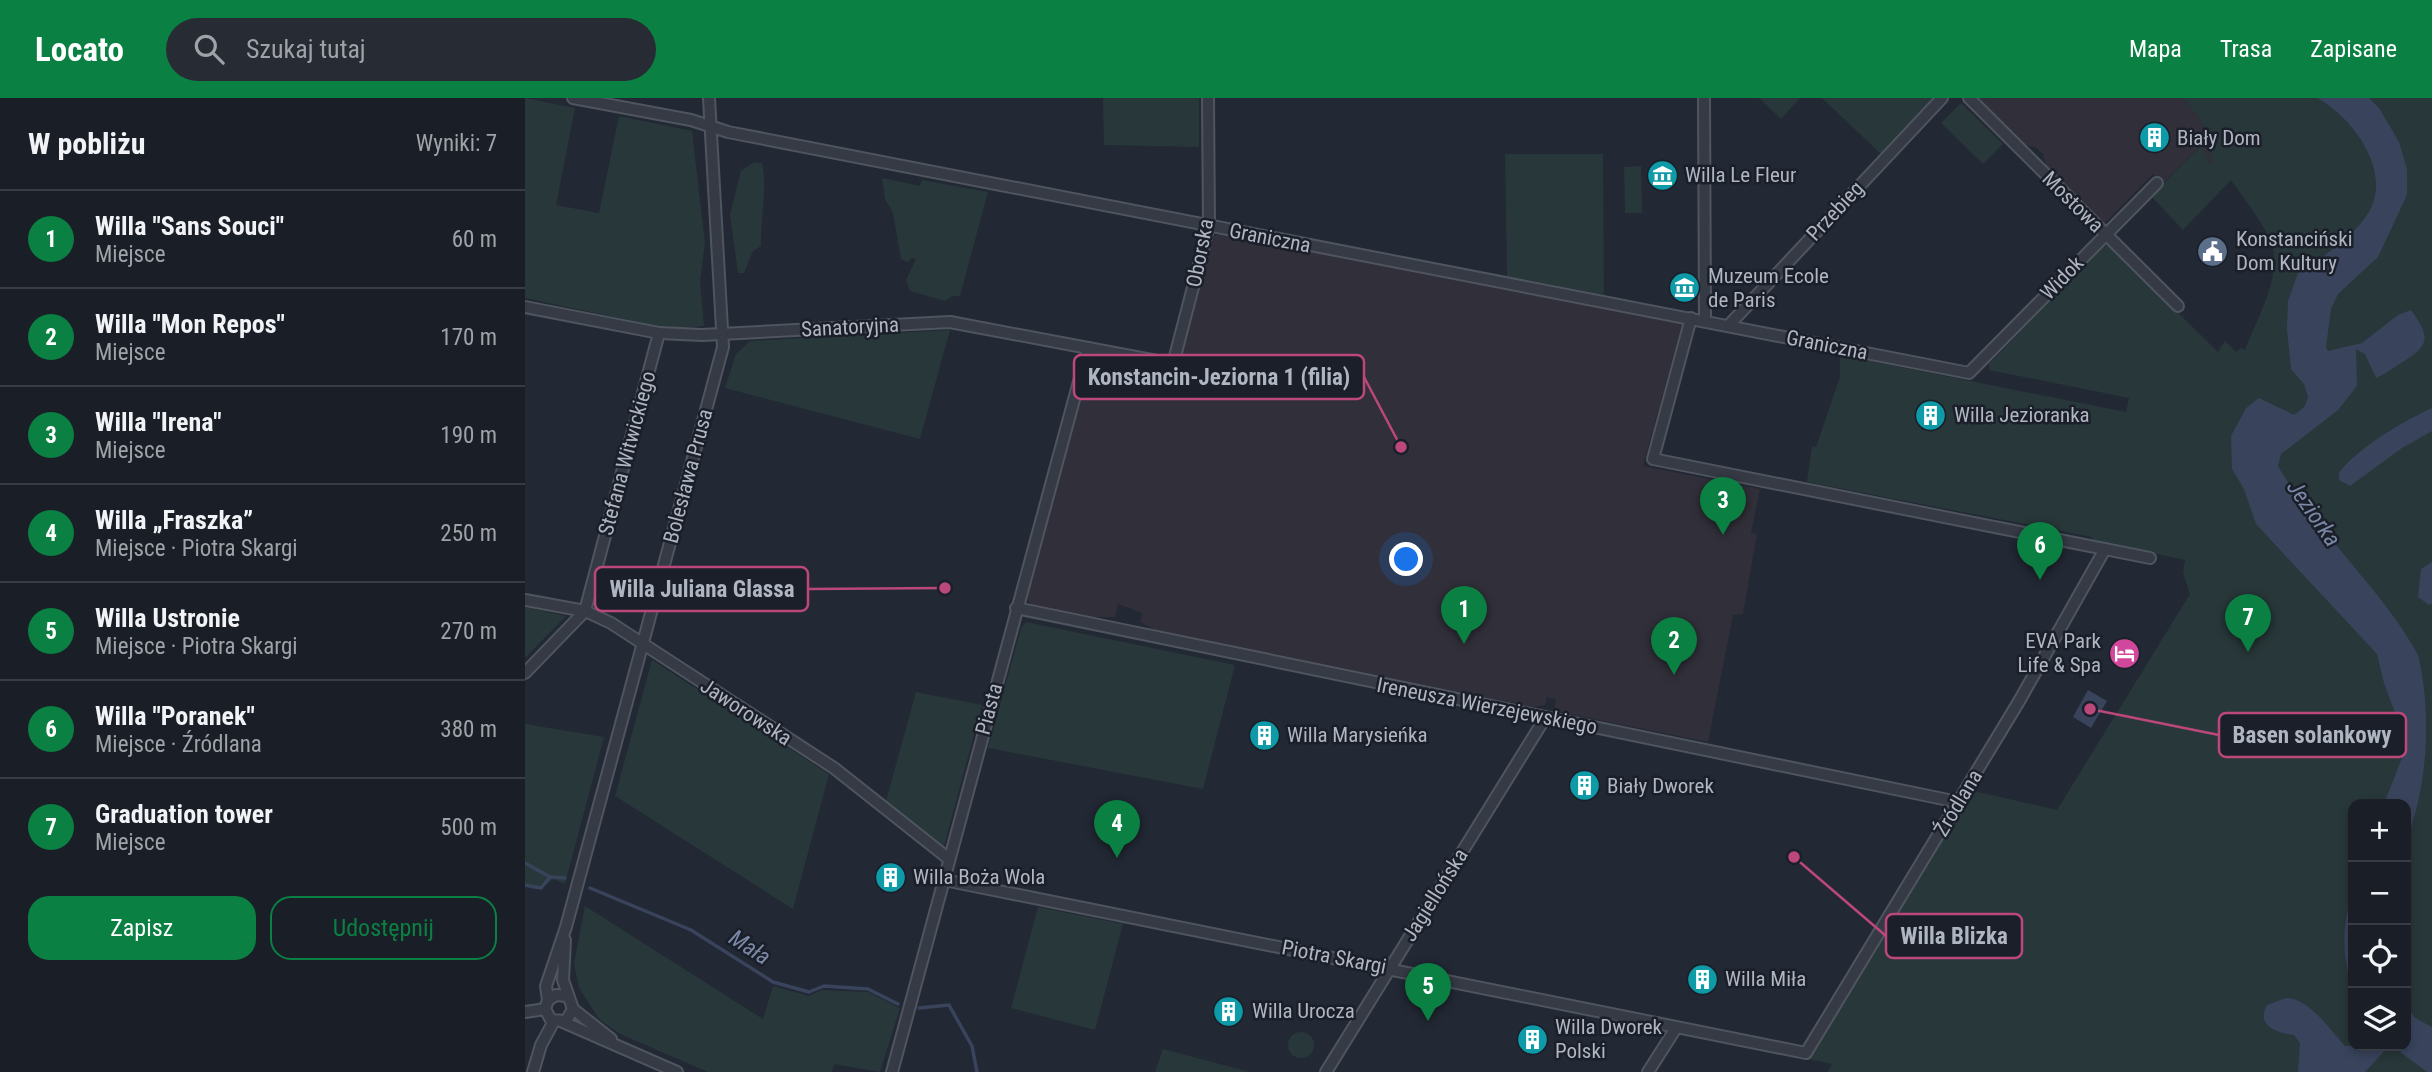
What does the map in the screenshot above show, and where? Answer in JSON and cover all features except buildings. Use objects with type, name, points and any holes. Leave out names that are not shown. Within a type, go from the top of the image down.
[{"type":"street","name":"Graniczna","points":[[573,98],[1209,226],[1969,373]]},
{"type":"street","name":"Bolesława Prusa","points":[[547,1004],[546,986],[566,927],[720,359],[724,334],[709,98]]},
{"type":"street","name":"Oborska","points":[[1173,364],[1209,226],[1208,98]]},
{"type":"street","points":[[1704,98],[1705,320]]},
{"type":"street","name":"Przebieg","points":[[1729,325],[1942,98]]},
{"type":"street","name":"Mostowa","points":[[1969,98],[2178,306]]},
{"type":"street","name":"Widok","points":[[1969,373],[2157,183]]},
{"type":"street","name":"Sanatoryjna","points":[[525,307],[659,332],[724,334],[950,322],[1173,364]]},
{"type":"street","points":[[1691,318],[1653,459],[2150,558]]},
{"type":"street","name":"Stefana Witwickiego","points":[[525,673],[585,611],[659,332]]},
{"type":"street","name":"Piasta","points":[[892,1072],[1088,348]]},
{"type":"street","name":"Źródlana","points":[[1806,1053],[2018,704],[2105,550]]},
{"type":"street","name":"Jaworowska","points":[[525,600],[585,611],[611,623],[642,646],[834,768],[949,859]]},
{"type":"street","name":"Ireneusza Wierzejewskiego","points":[[1016,608],[1958,802]]},
{"type":"street","name":"Jagiellońska","points":[[1326,1072],[1545,718]]},
{"type":"street","name":"Piotra Skargi","points":[[944,880],[1806,1053]]},
{"type":"street","name":"Bolesława Prusa","points":[[566,927],[562,964],[567,996]]},
{"type":"street","points":[[525,1012],[547,1004],[556,995],[567,996],[573,1009],[625,1049]]},
{"type":"street","points":[[547,1004],[558,1022],[677,1072]]},
{"type":"street","points":[[533,1072],[541,1045],[558,1022],[570,1018],[573,1009]]},
{"type":"street","points":[[1648,1072],[1676,1028]]},
{"type":"shaded area","points":[[525,98],[575,108],[556,205],[599,213],[619,116],[692,131],[705,243],[700,281],[704,326],[670,329],[525,298]]},
{"type":"shaded area","points":[[1103,98],[1199,98],[1199,147],[1104,145]]},
{"type":"shaded area","points":[[1759,98],[1800,98],[1781,119]]},
{"type":"shaded area","points":[[1822,98],[1934,98],[1881,154]]},
{"type":"shaded area","points":[[1978,98],[2182,98],[2201,118],[2210,137],[2211,165],[2207,164],[2202,145],[2163,183],[2153,174],[2104,224],[2046,167],[2043,154],[2035,147],[2024,145]]},
{"type":"shaded area","points":[[2182,98],[2432,98],[2432,1072],[1828,1072],[1832,1064],[1808,1059],[1969,790],[2057,810],[2190,594],[2183,573],[2185,560],[2093,540],[2092,537],[1807,482],[1812,446],[1816,447],[1840,377],[1840,355],[2126,412],[2129,398],[1989,370],[1989,364],[2102,247],[2110,245],[2218,352],[2225,341],[2236,352],[2241,348],[2245,350],[2267,296],[2274,267],[2274,253],[2262,224],[2231,180],[2183,230],[2151,196],[2203,144],[2207,163],[2211,164],[2209,143],[2201,121]]},
{"type":"shaded area","points":[[1961,103],[2003,144],[1983,164],[1941,123]]},
{"type":"shaded area","points":[[1505,154],[1603,154],[1604,295],[1507,276]]},
{"type":"shaded area","points":[[754,162],[762,163],[764,174],[761,246],[753,251],[744,273],[738,273],[730,215],[741,171]]},
{"type":"shaded area","points":[[1641,166],[1642,213],[1625,213],[1624,167]]},
{"type":"shaded area","points":[[882,178],[920,186],[922,180],[988,192],[960,296],[952,296],[945,301],[910,291],[906,280],[916,259],[911,258],[908,262],[901,259],[893,213],[885,199]]},
{"type":"shaded area","points":[[1219,234],[1682,324],[1643,466],[1760,489],[1751,533],[1757,534],[1743,614],[1733,615],[1708,742],[1559,712],[1554,710],[1556,700],[1547,697],[1545,705],[1533,707],[1160,632],[1140,622],[1142,613],[1118,604],[1115,617],[1090,617],[1030,605],[1027,597],[1091,360],[1095,358],[1177,373],[1214,236]]},
{"type":"shaded area","points":[[950,330],[920,439],[725,388],[736,354],[750,341]]},
{"type":"shaded area","points":[[525,607],[566,616],[525,658]]},
{"type":"shaded area","points":[[1026,622],[1235,665],[1203,789],[988,748],[1021,628]]},
{"type":"shaded area","points":[[652,660],[829,774],[793,909],[615,796]]},
{"type":"shaded area","points":[[916,692],[982,705],[944,846],[886,801]]},
{"type":"shaded area","points":[[525,724],[604,737],[565,884],[554,879],[536,889],[525,887]]},
{"type":"shaded area","points":[[585,906],[763,1019],[773,986],[809,996],[822,990],[868,992],[900,1008],[880,1072],[834,1064],[832,1072],[708,1072],[620,1034],[599,1019],[579,988],[574,963]]},
{"type":"shaded area","points":[[1038,907],[1123,924],[1095,1030],[1011,1008]]},
{"type":"shaded area","points":[[1301,1032],[1310,1036],[1314,1045],[1310,1054],[1301,1058],[1292,1054],[1288,1045],[1292,1036]]},
{"type":"shaded area","points":[[1163,1049],[1250,1072],[1155,1072]]},
{"type":"water","points":[[2317,98],[2369,98],[2379,108],[2399,142],[2407,169],[2407,195],[2378,257],[2338,294],[2331,309],[2326,347],[2328,351],[2362,343],[2398,315],[2411,310],[2422,328],[2424,340],[2411,357],[2376,378],[2365,354],[2356,349],[2357,386],[2338,410],[2281,454],[2278,466],[2315,518],[2383,602],[2418,655],[2425,700],[2425,749],[2419,797],[2411,826],[2411,799],[2386,799],[2403,755],[2402,732],[2384,683],[2377,654],[2256,524],[2244,489],[2232,469],[2231,436],[2246,408],[2259,398],[2294,415],[2305,406],[2308,397],[2304,384],[2291,369],[2287,329],[2288,301],[2302,262],[2316,263],[2341,242],[2358,227],[2374,200],[2376,185],[2369,155],[2352,127]]},
{"type":"water","points":[[2432,408],[2432,431],[2402,448],[2350,486],[2339,480],[2339,473],[2357,454],[2408,420]]},
{"type":"water","points":[[2432,562],[2432,604],[2429,605],[2418,597],[2421,569]]},
{"type":"water","points":[[2088,690],[2107,701],[2091,728],[2073,717]]},
{"type":"water","points":[[2348,911],[2348,972],[2344,940]]},
{"type":"water","points":[[2286,998],[2295,999],[2311,1009],[2345,1046],[2348,1046],[2348,1051],[2384,1051],[2365,1072],[2298,1072],[2300,1043],[2294,1035],[2275,1030],[2266,1023],[2264,1012],[2267,1005]]},
{"type":"water","points":[[2411,1013],[2415,1018],[2432,1027],[2432,1072],[2427,1072],[2399,1051],[2411,1051]]},
{"type":"waterway","name":"Mała","points":[[525,863],[550,877],[565,878]]},
{"type":"waterway","name":"Mała","points":[[525,885],[541,888],[550,877]]},
{"type":"waterway","name":"Mała","points":[[590,888],[691,930],[773,982],[809,992],[824,986],[868,989],[898,1004]]},
{"type":"waterway","name":"Mała","points":[[919,1008],[949,1005],[972,1046],[977,1072]]},
{"type":"place","name":"Biały Dom","points":[[2154,138]]},
{"type":"place","name":"Willa Le Fleur","points":[[1662,175]]},
{"type":"place","name":"Konstanciński Dom Kultury","points":[[2213,251]]},
{"type":"place","name":"Muzeum Ecole de Paris","points":[[1685,288]]},
{"type":"place","name":"Willa Jezioranka","points":[[1931,415]]},
{"type":"place","name":"Konstancin-Jeziorna 1 (filia)","points":[[1401,447]]},
{"type":"place","name":"Willa \"Irena\"","points":[[1723,535]]},
{"type":"place","name":"Willa \"Poranek\"","points":[[2040,580]]},
{"type":"place","name":"Willa Juliana Glassa","points":[[945,588]]},
{"type":"place","name":"Willa \"Sans Souci\"","points":[[1464,644]]},
{"type":"place","name":"Graduation tower","points":[[2248,652]]},
{"type":"place","name":"EVA Park Life & Spa","points":[[2124,653]]},
{"type":"place","name":"Willa \"Mon Repos\"","points":[[1674,675]]},
{"type":"place","name":"Basen solankowy","points":[[2090,709]]},
{"type":"place","name":"Willa Marysieńka","points":[[1264,735]]},
{"type":"place","name":"Biały Dworek","points":[[1584,786]]},
{"type":"place","name":"Willa Blizka","points":[[1794,857]]},
{"type":"place","name":"Willa „Fraszka”","points":[[1117,858]]},
{"type":"place","name":"Willa Boża Wola","points":[[890,877]]},
{"type":"place","name":"Willa Miła","points":[[1702,979]]},
{"type":"place","name":"Willa Urocza","points":[[1229,1011]]},
{"type":"place","name":"Willa Ustronie","points":[[1428,1021]]},
{"type":"place","name":"Willa Dworek Polski","points":[[1532,1039]]},
{"type":"water label","name":"Jeziorka","points":[[2314,513]]}]
